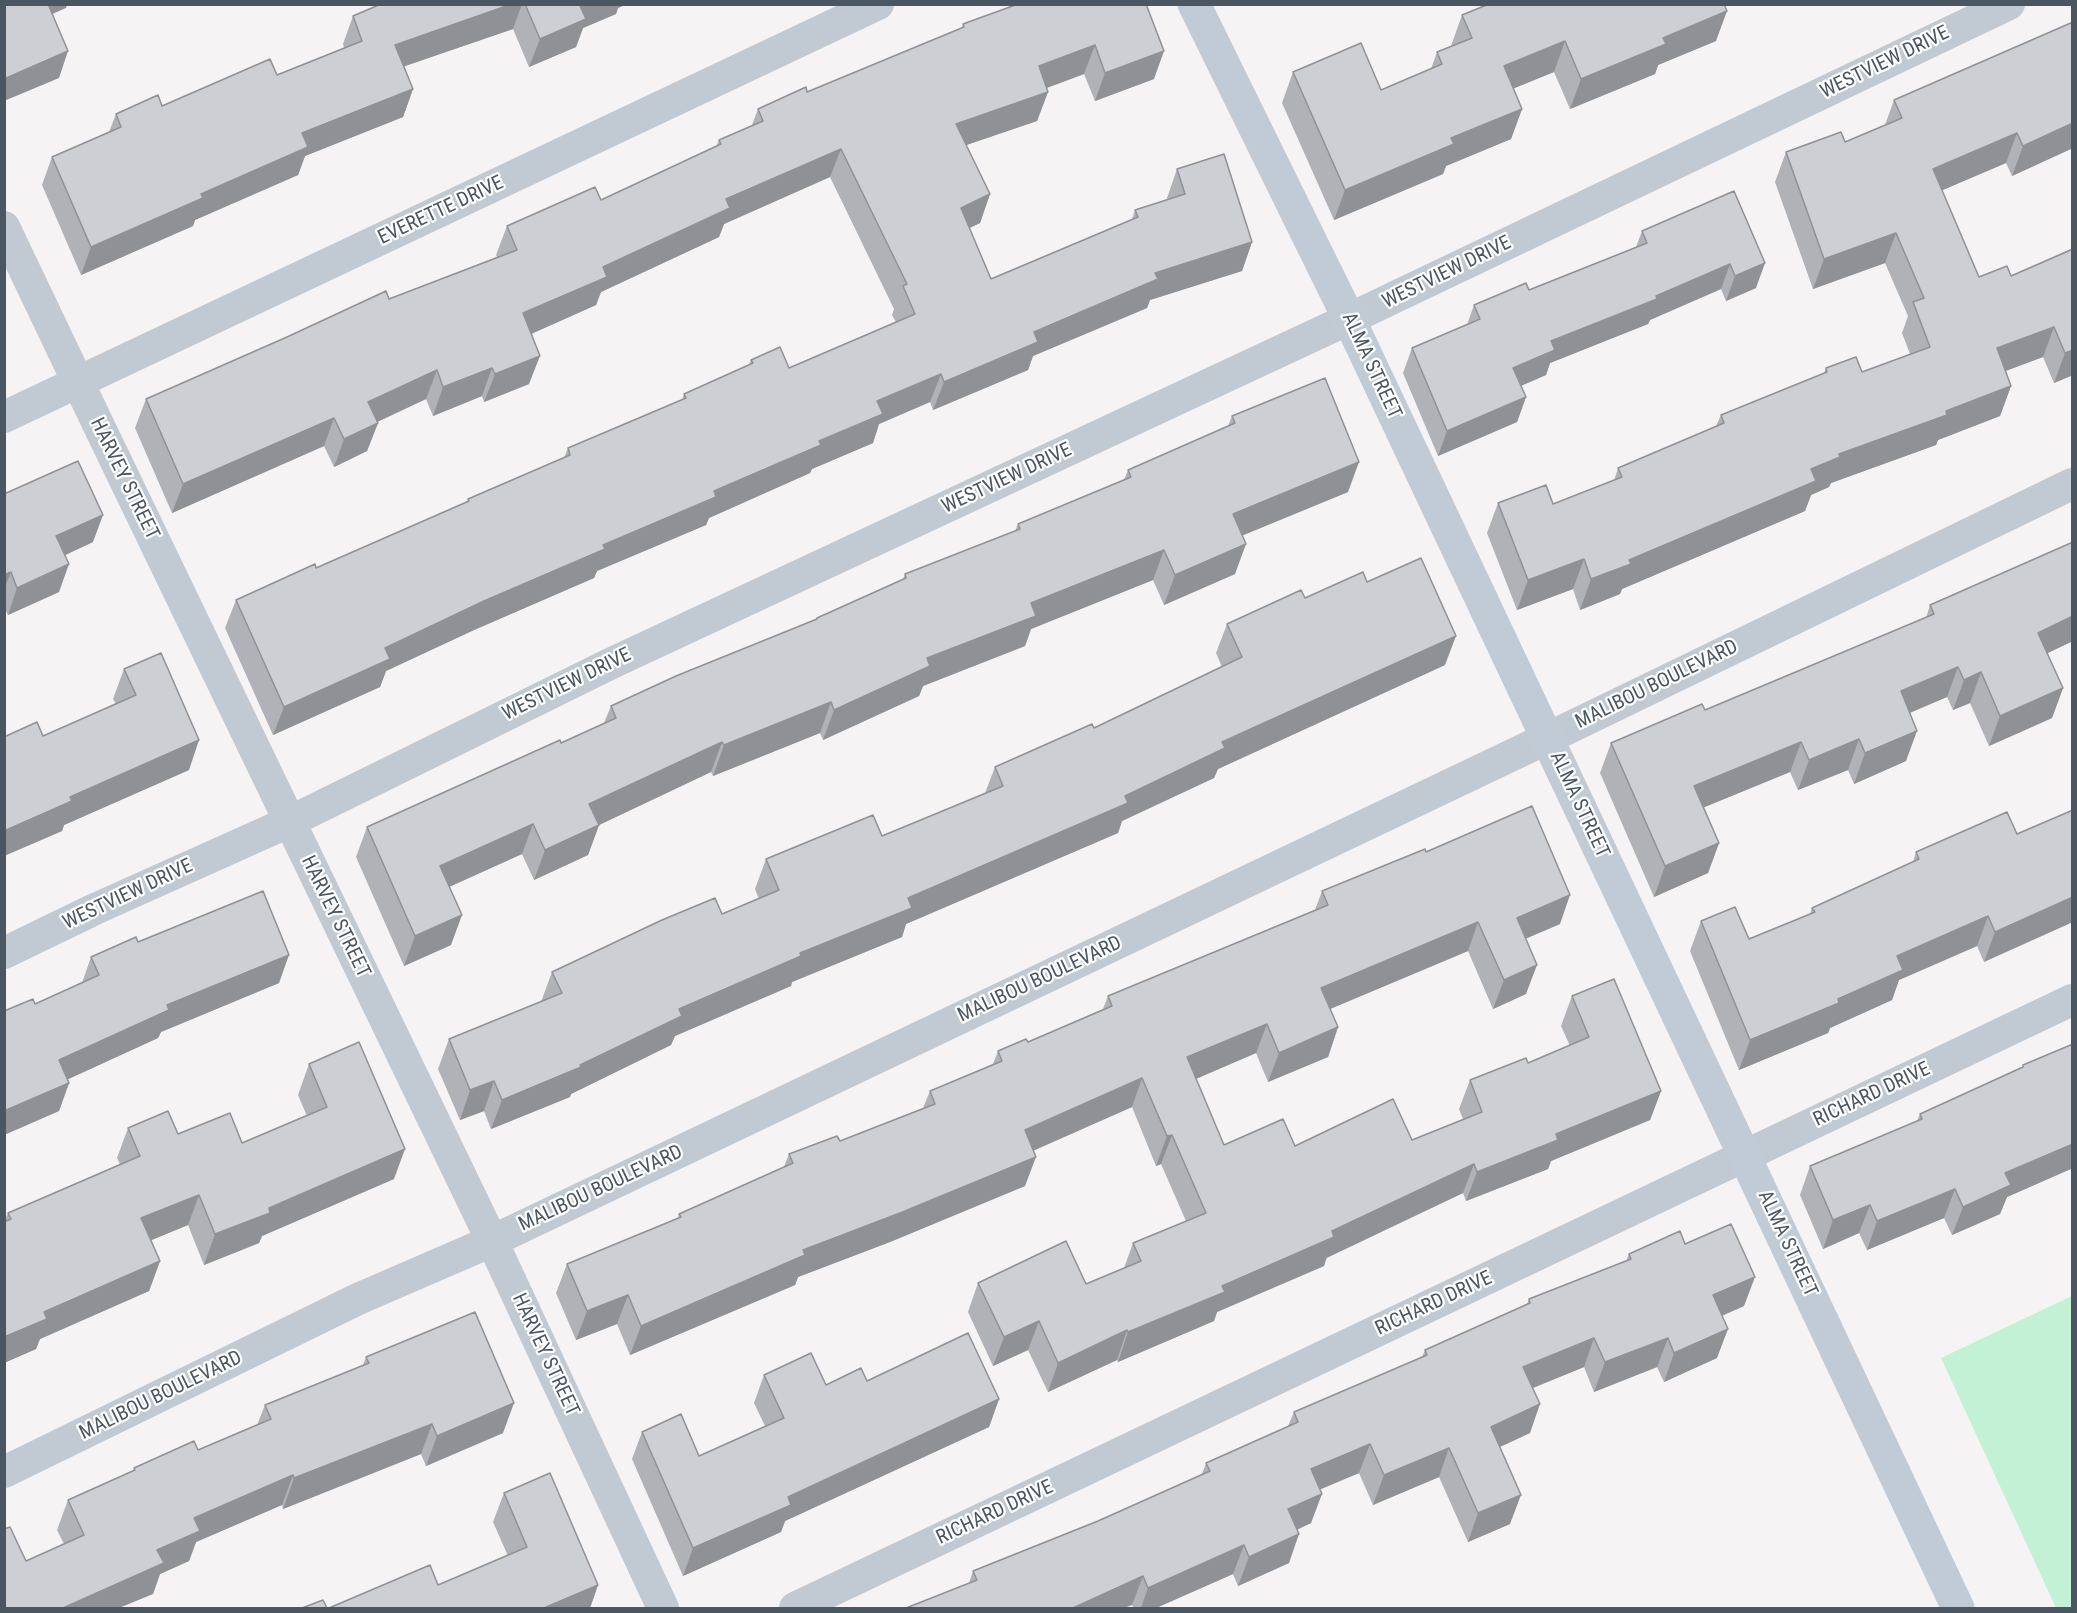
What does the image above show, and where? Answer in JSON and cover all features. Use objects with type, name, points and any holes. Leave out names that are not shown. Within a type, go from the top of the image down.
[{"type":"street","name":"EVERETTE DRIVE","points":[[4,417],[878,4]]},
{"type":"street","name":"ALMA STREET","points":[[1194,4],[1349,319],[1958,1608]]},
{"type":"street","name":"WESTVIEW DRIVE","points":[[4,953],[95,909],[289,822],[614,662],[1349,319],[2009,4]]},
{"type":"street","name":"HARVEY STREET","points":[[4,227],[492,1241],[663,1608]]},
{"type":"street","name":"MALIBOU BOULEVARD","points":[[4,1472],[358,1299],[492,1241],[1548,738],[2073,484]]},
{"type":"street","name":"RICHARD DRIVE","points":[[795,1608],[2073,1000]]},
{"type":"green space","points":[[2072,1296],[2072,1608],[2056,1608],[1941,1358]]},
{"type":"building","points":[[4,4],[48,4],[68,51],[4,79]]},
{"type":"building","points":[[381,4],[512,4],[395,45],[413,89],[302,133],[308,147],[201,194],[203,198],[91,247],[52,157],[121,127],[116,114],[158,95],[162,106],[270,59],[277,75],[362,41],[353,16]]},
{"type":"building","points":[[525,4],[583,4],[580,6],[586,19],[540,39]]},
{"type":"building","points":[[1018,4],[1146,4],[1164,51],[1105,73],[1095,45],[1039,66],[1048,92],[956,124],[990,194],[961,208],[991,279],[1138,217],[1135,210],[1185,194],[1177,169],[1224,154],[1252,242],[1155,273],[1158,279],[1034,332],[1038,342],[944,382],[941,374],[877,401],[883,414],[819,441],[821,445],[714,491],[716,497],[603,545],[605,549],[484,601],[385,648],[390,659],[284,707],[236,600],[315,564],[316,568],[570,455],[568,448],[686,398],[684,394],[753,363],[751,360],[780,347],[789,368],[915,314],[903,286],[907,284],[841,149],[726,199],[730,208],[603,267],[607,277],[523,313],[540,356],[495,374],[492,368],[443,387],[437,370],[368,402],[378,423],[344,439],[334,418],[183,484],[146,399],[386,291],[389,299],[517,250],[507,226],[595,187],[601,200],[721,144],[719,140],[763,121],[758,109],[806,87],[807,92],[964,27],[963,24]]},
{"type":"building","points":[[1489,4],[1724,4],[1727,11],[1663,38],[1666,44],[1581,79],[1565,41],[1504,66],[1522,109],[1451,138],[1454,144],[1345,190],[1293,72],[1361,43],[1381,90],[1442,64],[1437,52],[1472,38],[1462,15]]},
{"type":"building","points":[[2073,22],[2073,123],[2023,146],[2017,133],[1933,169],[1979,277],[2007,266],[2011,276],[2073,249],[2073,350],[2065,353],[2054,327],[1997,348],[2011,386],[1946,411],[1947,415],[1839,454],[1840,457],[1811,469],[1816,481],[1629,560],[1631,564],[1591,579],[1584,559],[1528,580],[1498,503],[1546,485],[1553,504],[1622,477],[1618,468],[1724,423],[1721,415],[1827,372],[1826,368],[1856,357],[1862,372],[1930,347],[1913,302],[1924,298],[1896,233],[1824,259],[1786,152],[1841,132],[1845,142],[1902,118],[1894,100]]},
{"type":"building","points":[[1734,191],[1765,263],[1735,276],[1730,264],[1656,296],[1657,299],[1551,341],[1555,350],[1513,368],[1526,397],[1447,431],[1412,348],[1480,319],[1474,305],[1526,283],[1529,290],[1647,243],[1642,231]]},
{"type":"building","points":[[1325,378],[1359,462],[1233,514],[1246,544],[1175,575],[1164,550],[1031,603],[1036,616],[927,658],[930,666],[834,710],[831,702],[724,745],[722,742],[589,804],[599,825],[545,850],[533,824],[440,866],[462,915],[415,936],[367,827],[560,740],[561,743],[616,718],[611,706],[676,676],[817,619],[906,578],[905,574],[1020,529],[1018,524],[1131,477],[1128,470],[1235,423],[1232,416]]},
{"type":"building","points":[[78,461],[103,515],[56,536],[69,564],[17,588],[11,572],[4,575],[4,494]]},
{"type":"building","points":[[2073,542],[2073,616],[2038,633],[2063,688],[2000,716],[1981,672],[1964,680],[1958,667],[1901,691],[1917,731],[1865,753],[1859,739],[1809,760],[1801,742],[1694,786],[1719,843],[1665,866],[1611,743],[1702,704],[1705,710],[1934,614],[1930,605]]},
{"type":"building","points":[[1421,558],[1456,636],[1222,742],[1225,748],[1125,796],[1128,803],[908,898],[912,908],[800,953],[801,956],[679,1009],[682,1016],[580,1065],[581,1067],[502,1100],[494,1081],[470,1090],[449,1039],[562,993],[552,972],[662,920],[715,898],[722,914],[779,890],[766,859],[873,815],[882,836],[1003,786],[995,767],[1092,724],[1094,728],[1242,657],[1227,624],[1301,590],[1305,598],[1363,572],[1367,582]]},
{"type":"building","points":[[161,653],[199,740],[70,797],[72,801],[4,831],[4,737],[37,722],[43,736],[136,695],[124,669]]},
{"type":"building","points":[[1532,806],[1570,895],[1517,918],[1537,965],[1504,980],[1478,922],[1321,988],[1338,1027],[1279,1053],[1267,1024],[1187,1057],[1224,1145],[1283,1119],[1295,1146],[1393,1099],[1412,1140],[1482,1112],[1470,1080],[1526,1058],[1528,1063],[1589,1037],[1572,996],[1614,979],[1661,1091],[1556,1134],[1558,1140],[1477,1172],[1474,1164],[1332,1231],[1334,1237],[1222,1286],[1225,1292],[1128,1332],[1127,1330],[1058,1363],[1039,1321],[1004,1337],[978,1283],[1066,1241],[1086,1284],[1141,1261],[1133,1243],[1206,1213],[1172,1135],[1167,1136],[1142,1078],[1025,1130],[1036,1157],[803,1250],[805,1255],[641,1326],[628,1295],[587,1311],[567,1264],[681,1217],[679,1214],[793,1163],[789,1154],[837,1136],[840,1141],[935,1104],[930,1091],[1002,1061],[998,1051],[1026,1039],[1028,1042],[1112,1006],[1108,996],[1328,905],[1322,891],[1425,849],[1426,852]]},
{"type":"building","points":[[2073,810],[2073,897],[1995,932],[1988,916],[1897,956],[1903,970],[1838,999],[1839,1003],[1750,1040],[1701,921],[1735,907],[1749,939],[1815,912],[1812,908],[1919,859],[1916,852],[2007,812],[2017,834]]},
{"type":"building","points":[[263,891],[289,955],[167,1005],[169,1010],[59,1060],[69,1083],[4,1111],[4,1011],[33,999],[35,1004],[99,975],[91,957],[136,937],[138,942]]},
{"type":"building","points":[[359,1042],[405,1149],[269,1208],[270,1213],[215,1234],[199,1195],[141,1218],[160,1261],[44,1312],[47,1319],[4,1337],[4,1222],[11,1219],[8,1213],[140,1156],[128,1128],[168,1111],[178,1134],[230,1113],[242,1143],[327,1107],[309,1064]]},
{"type":"building","points":[[2073,1044],[2073,1144],[2005,1173],[2011,1185],[1963,1207],[1955,1189],[1877,1221],[1870,1205],[1833,1220],[1810,1166],[1922,1119],[1920,1114]]},
{"type":"building","points":[[1731,1224],[1755,1277],[1713,1295],[1728,1329],[1674,1353],[1668,1338],[1605,1362],[1594,1338],[1523,1367],[1540,1404],[1491,1427],[1521,1495],[1478,1513],[1449,1448],[1384,1475],[1370,1444],[1311,1469],[1322,1494],[1288,1509],[1299,1534],[1249,1557],[1244,1545],[1148,1588],[1143,1576],[1073,1608],[906,1608],[977,1580],[973,1571],[1098,1521],[1210,1471],[1206,1463],[1298,1422],[1294,1412],[1427,1355],[1425,1350],[1530,1303],[1529,1299],[1631,1259],[1629,1254],[1680,1231],[1685,1244]]},
{"type":"building","points":[[475,1312],[514,1403],[437,1436],[432,1424],[294,1478],[293,1475],[194,1518],[200,1531],[157,1550],[164,1563],[63,1608],[4,1608],[4,1529],[10,1527],[26,1561],[84,1535],[68,1500],[194,1441],[198,1450],[271,1419],[265,1405],[369,1363],[366,1357]]},
{"type":"building","points":[[968,1333],[999,1399],[788,1497],[791,1505],[693,1548],[642,1432],[681,1414],[699,1456],[784,1418],[764,1375],[811,1353],[826,1385],[861,1368],[867,1381]]},
{"type":"building","points":[[550,1473],[598,1585],[544,1608],[329,1608],[430,1565],[438,1585],[527,1547],[504,1493]]},
{"type":"building","points":[[323,1600],[327,1608],[302,1608]]}]
